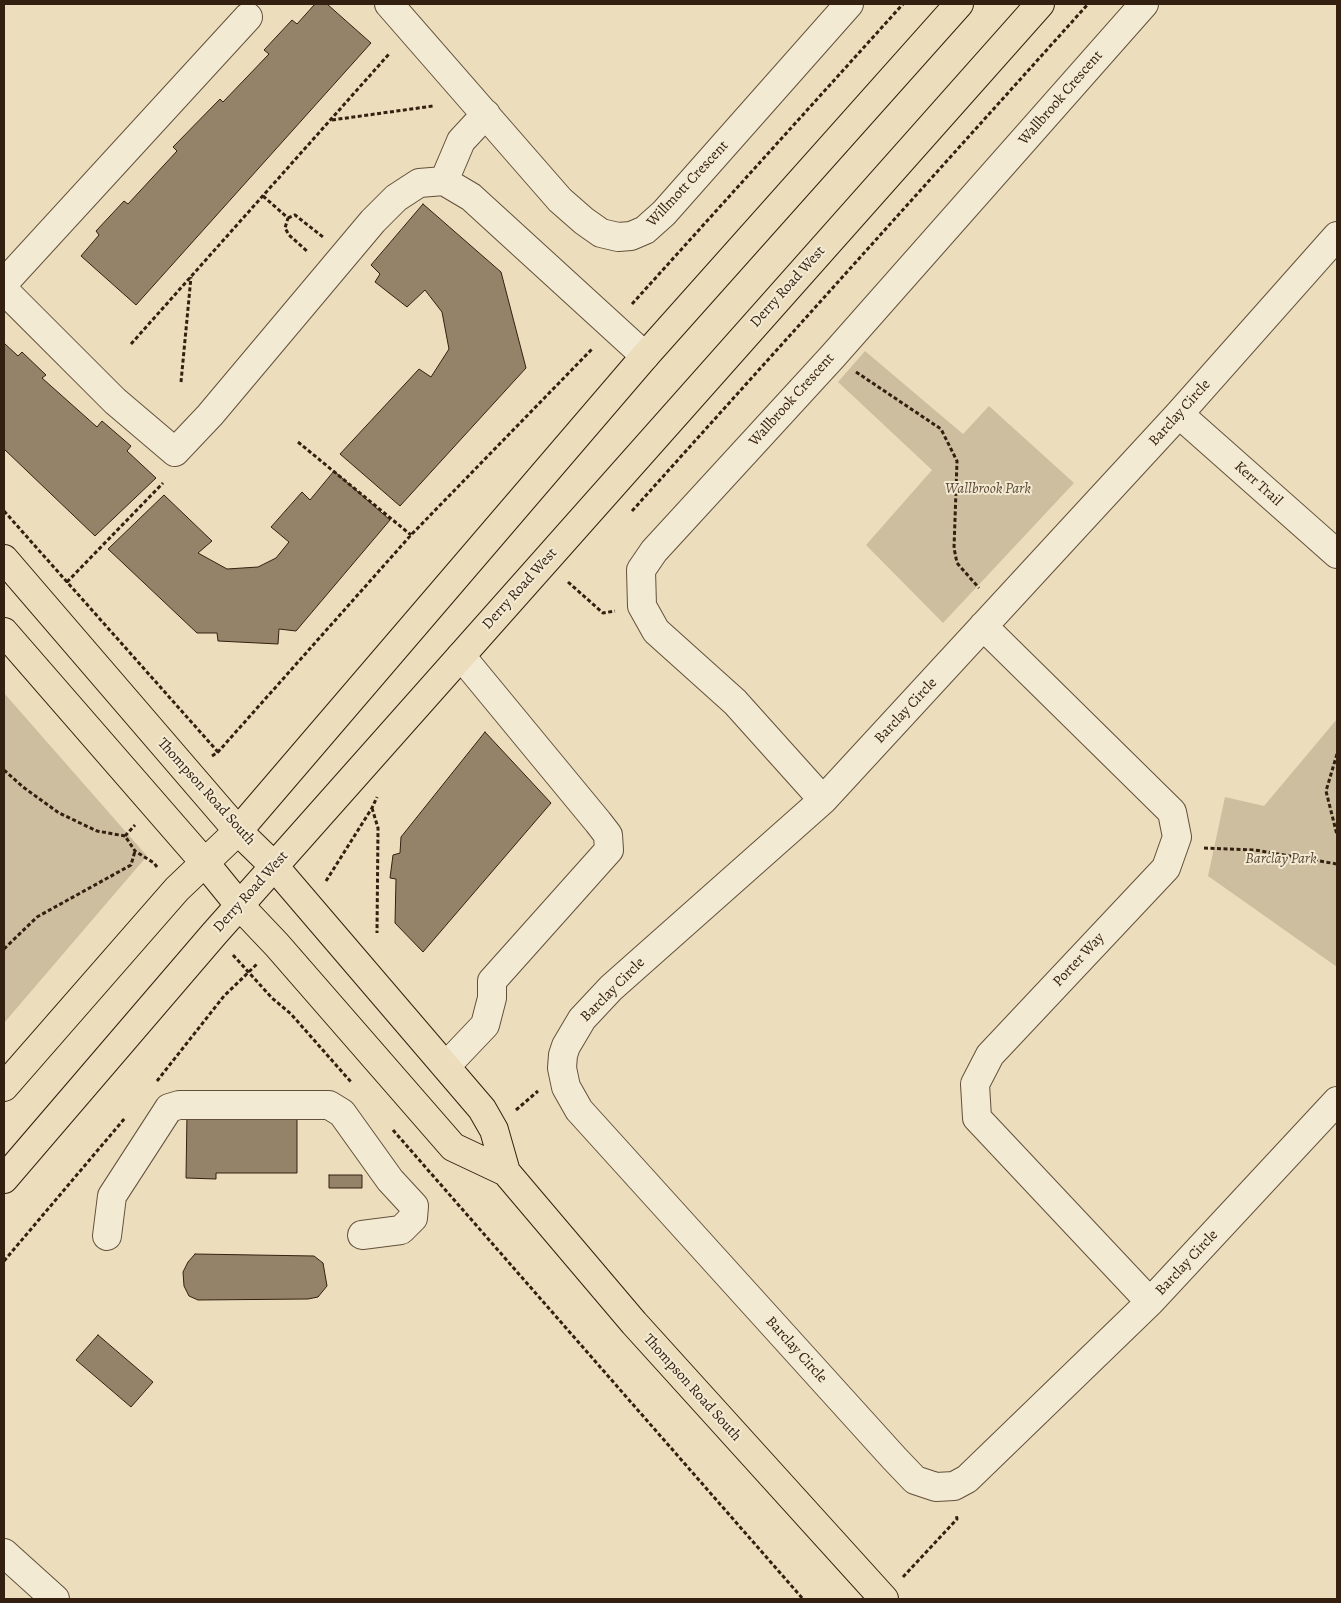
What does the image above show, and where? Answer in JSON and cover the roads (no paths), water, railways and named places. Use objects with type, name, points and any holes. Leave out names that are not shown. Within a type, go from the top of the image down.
[{"type":"main road","points":[[4,1087],[177,888],[238,830],[645,356],[959,4]]},
{"type":"main road","name":"Derry Road West","points":[[4,1179],[214,934],[1040,4]]},
{"type":"main road","name":"Thompson Road South","points":[[4,559],[238,830],[274,866],[482,1109],[494,1130],[506,1172],[634,1323],[884,1599]]},
{"type":"main road","name":"Thompson Road South","points":[[4,632],[205,863],[240,906],[453,1147],[506,1172]]},
{"type":"street","name":"Willmott Crescent","points":[[389,4],[560,200],[584,221],[602,233],[618,237],[631,236],[645,230],[664,213],[849,4]]},
{"type":"street","name":"Wallbrook Crescent","points":[[823,800],[735,702],[656,630],[642,606],[641,570],[654,551],[832,356],[1144,4]]},
{"type":"street","points":[[4,283],[248,17]]},
{"type":"street","points":[[444,181],[462,141],[486,114]]},
{"type":"street","points":[[4,290],[116,401],[175,452],[210,415],[373,221],[396,198],[419,183],[444,181],[471,197],[645,356]]},
{"type":"street","name":"Barclay Circle","points":[[1337,236],[1179,414],[823,800],[611,988],[582,1019],[563,1054],[562,1068],[566,1087],[579,1110],[894,1458],[915,1480],[936,1488],[954,1486],[967,1479],[1150,1302],[1337,1101]]},
{"type":"street","name":"Kerr Trail","points":[[1179,414],[1337,554]]},
{"type":"street","name":"Porter Way","points":[[991,618],[1172,812],[1177,837],[1166,868],[990,1054],[975,1084],[977,1118],[1150,1302]]},
{"type":"street","points":[[446,1066],[485,1025],[492,998],[492,981],[609,850],[608,835],[461,656]]},
{"type":"street","points":[[107,1236],[112,1196],[169,1108],[179,1105],[329,1105],[342,1113],[390,1180],[414,1206],[413,1218],[401,1230],[362,1235]]},
{"type":"street","points":[[4,1553],[55,1599]]},
{"type":"park label","name":"Wallbrook Park","points":[[988,489]]},
{"type":"park label","name":"Barclay Park","points":[[1281,859]]}]
